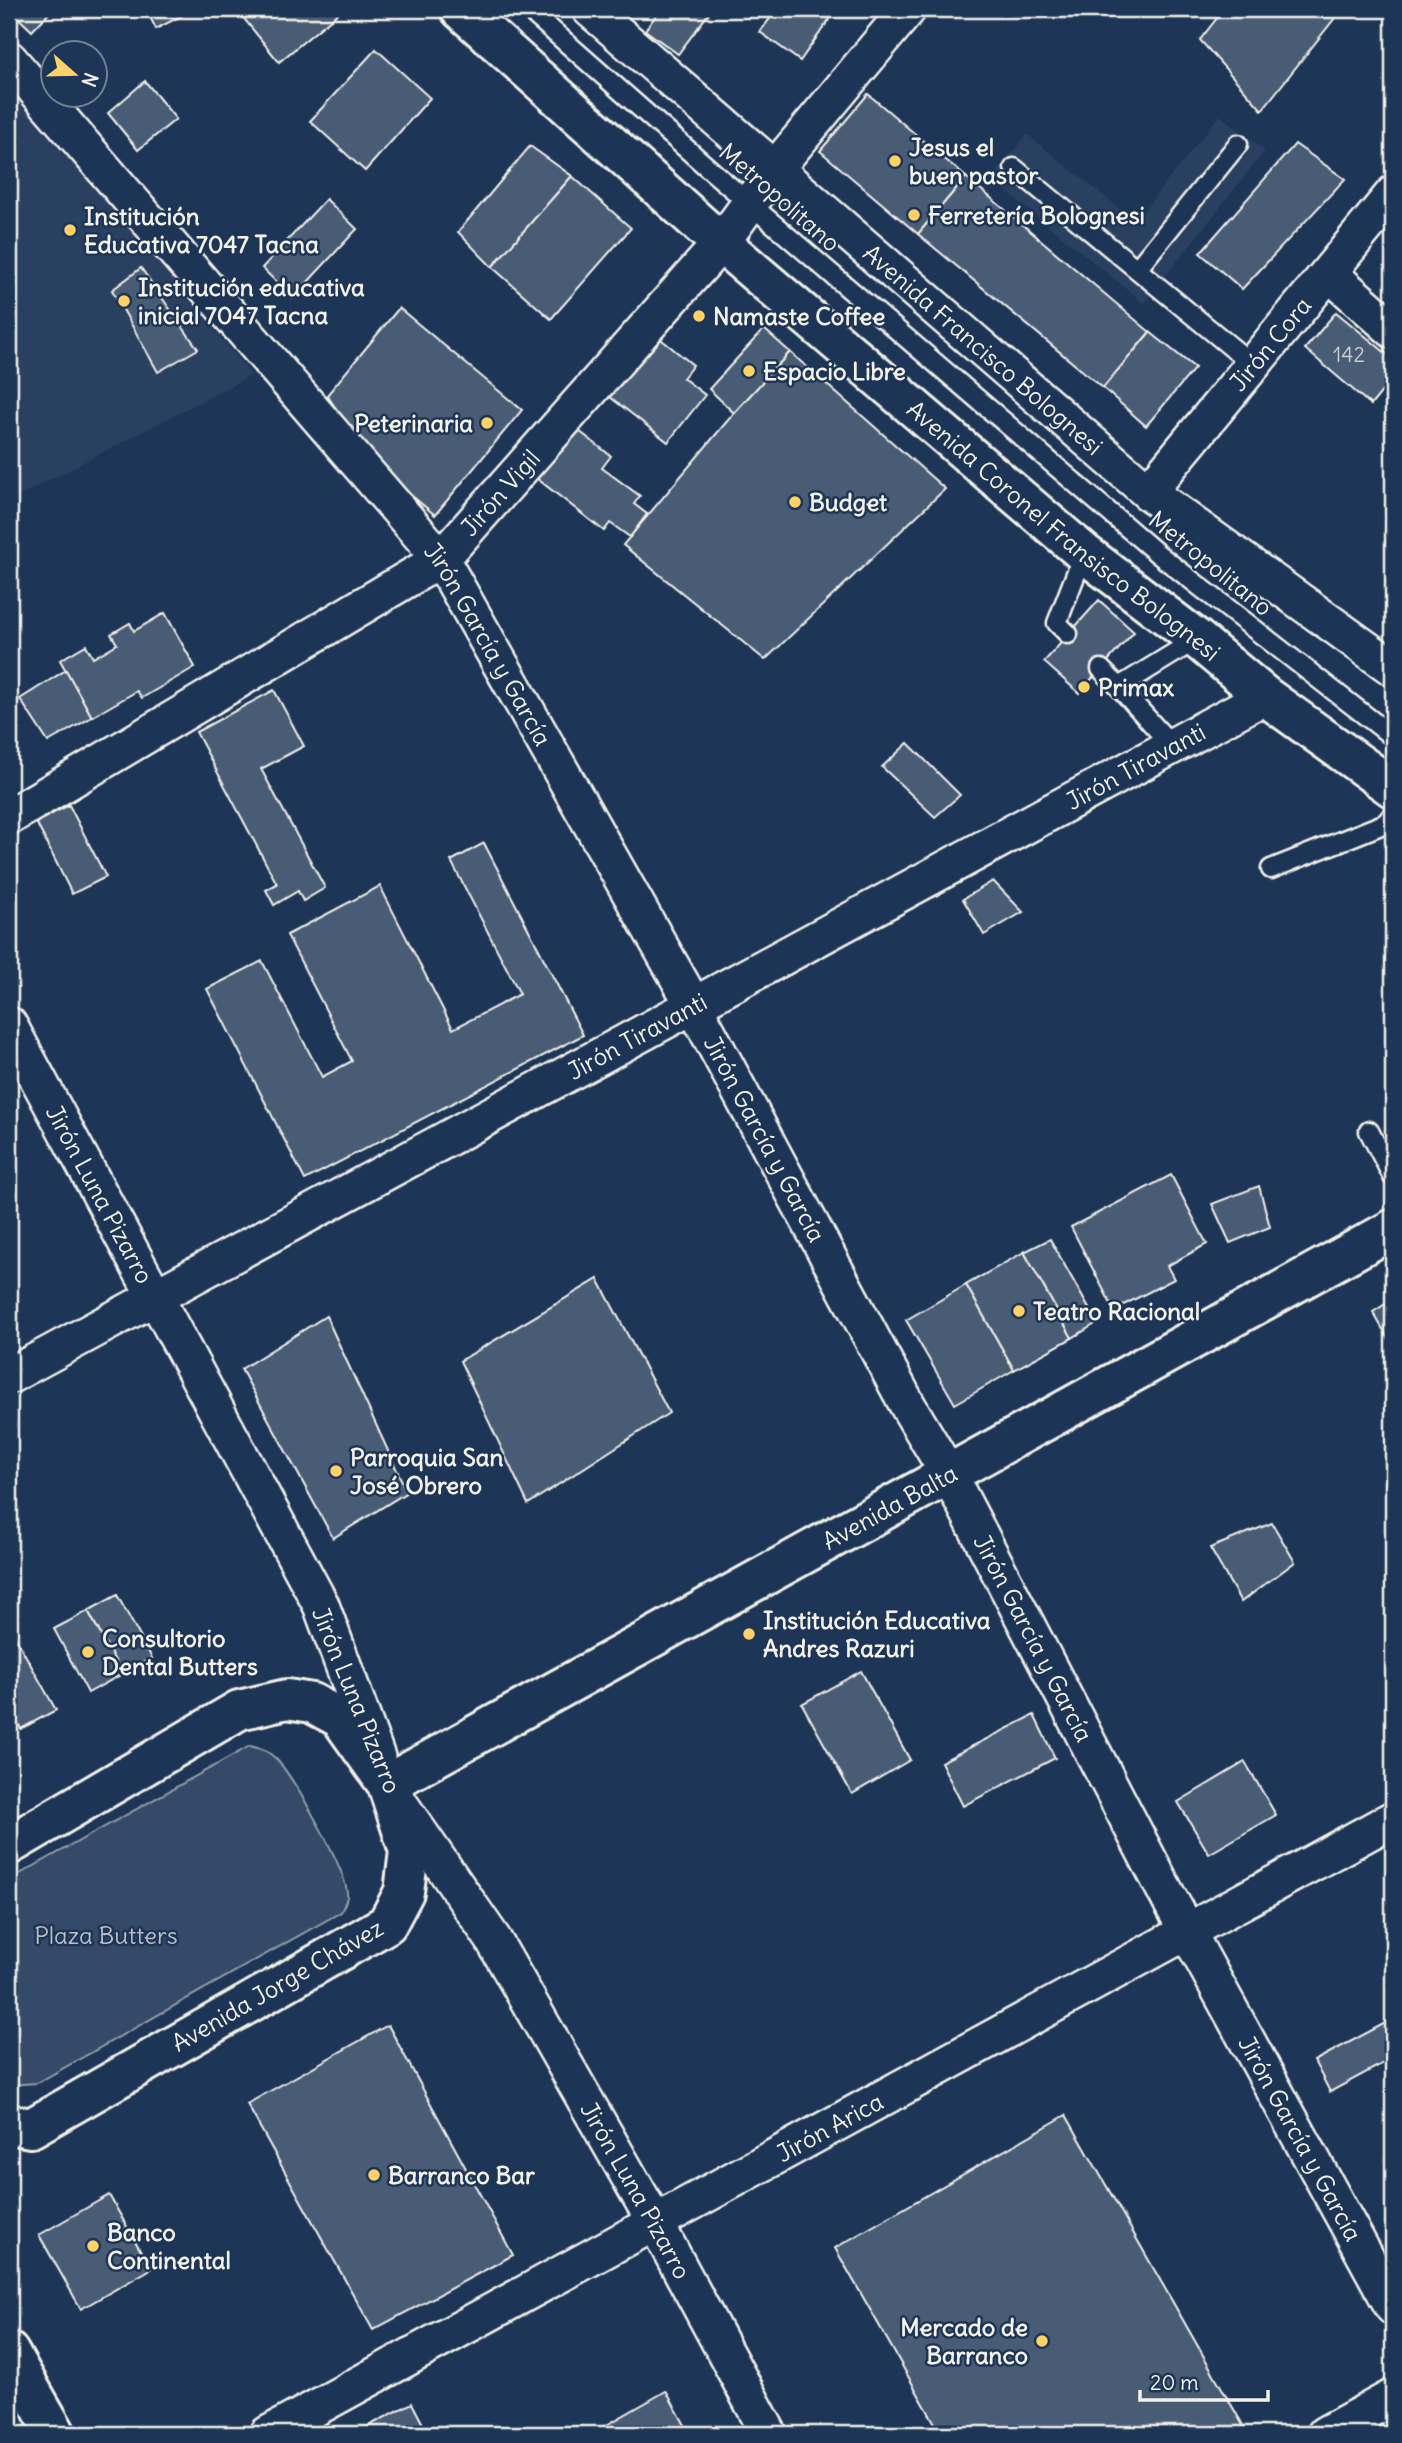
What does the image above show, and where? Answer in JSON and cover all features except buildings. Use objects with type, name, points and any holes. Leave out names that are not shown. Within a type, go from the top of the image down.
[{"type":"main road","name":"Avenida Coronel Fransisco Bolognesi","points":[[460,9],[721,243],[1084,554],[1197,639],[1265,696],[1393,788]]},
{"type":"main road","name":"Avenida Balta","points":[[387,1784],[1393,1229]]},
{"type":"main road","name":"Avenida Jorge Chávez","points":[[9,1845],[239,1710],[286,1699],[312,1703],[340,1718],[387,1784],[409,1851],[404,1892],[387,1924],[16,2131]]},
{"type":"main road","points":[[9,2352],[57,2434]]},
{"type":"street","name":"Avenida Francisco Bolognesi","points":[[590,9],[1148,492],[1393,668]]},
{"type":"street","name":"Jirón Vigil","points":[[9,817],[441,559],[721,243],[774,170],[908,9]]},
{"type":"street","name":"Jirón García y García","points":[[9,59],[441,559],[694,1006],[908,1406],[948,1475],[1188,1933],[1393,2307]]},
{"type":"street","name":"Jirón Cora","points":[[1148,492],[1330,274],[1393,194]]},
{"type":"street","points":[[1330,274],[1393,330]]},
{"type":"street","name":"Jirón Tiravanti","points":[[9,1376],[1265,696]]},
{"type":"street","name":"Jirón Luna Pizarro","points":[[9,1025],[321,1605],[387,1784],[493,1939],[655,2222],[769,2434]]},
{"type":"street","name":"Jirón Arica","points":[[268,2434],[1393,1819]]},
{"type":"street","points":[[1325,2434],[1393,2397]]},
{"type":"lane","name":"Metropolitano","points":[[528,9],[750,204],[1158,554],[1393,737]]},
{"type":"lane","points":[[1137,269],[1238,144]]},
{"type":"lane","points":[[1014,168],[1253,365]]},
{"type":"lane","points":[[1068,634],[1057,623],[1084,554]]},
{"type":"lane","points":[[1119,687],[1197,639]]},
{"type":"lane","points":[[1101,669],[1173,747]]},
{"type":"lane","points":[[1271,869],[1386,823],[1393,814]]},
{"type":"lane","points":[[1369,1131],[1393,1177]]},
{"type":"shaded area","name":"Institución Educativa 7047 Tacna","points":[[9,84],[252,375],[9,501]]},
{"type":"shaded area","points":[[1220,115],[1265,151],[1144,303],[991,179],[1027,134],[1135,221]]},
{"type":"green space","name":"Plaza Butters","points":[[250,1746],[265,1751],[278,1761],[320,1827],[346,1886],[347,1897],[341,1912],[37,2083],[9,2085],[9,1880]]},
{"type":"place","name":"Jesus el buen pastor","points":[[895,161]]},
{"type":"place","name":"Ferretería Bolognesi","points":[[914,215]]},
{"type":"place","name":"Institución Educativa 7047 Tacna","points":[[70,230]]},
{"type":"place","name":"Institución educativa inicial 7047 Tacna","points":[[124,301]]},
{"type":"place","name":"Namaste Coffee","points":[[699,316]]},
{"type":"place","name":"Espacio Libre","points":[[749,371]]},
{"type":"place","name":"Peterinaria","points":[[487,423]]},
{"type":"place","name":"Budget","points":[[795,502]]},
{"type":"place","name":"Primax","points":[[1084,687]]},
{"type":"place","name":"Teatro Racional","points":[[1019,1311]]},
{"type":"place","name":"Parroquia San José Obrero","points":[[336,1471]]},
{"type":"place","name":"Institución Educativa Andres Razuri","points":[[749,1634]]},
{"type":"place","name":"Consultorio Dental Butters","points":[[88,1652]]},
{"type":"place","name":"Barranco Bar","points":[[374,2175]]},
{"type":"place","name":"Banco Continental","points":[[93,2246]]},
{"type":"place","name":"Mercado de Barranco","points":[[1042,2341]]}]
